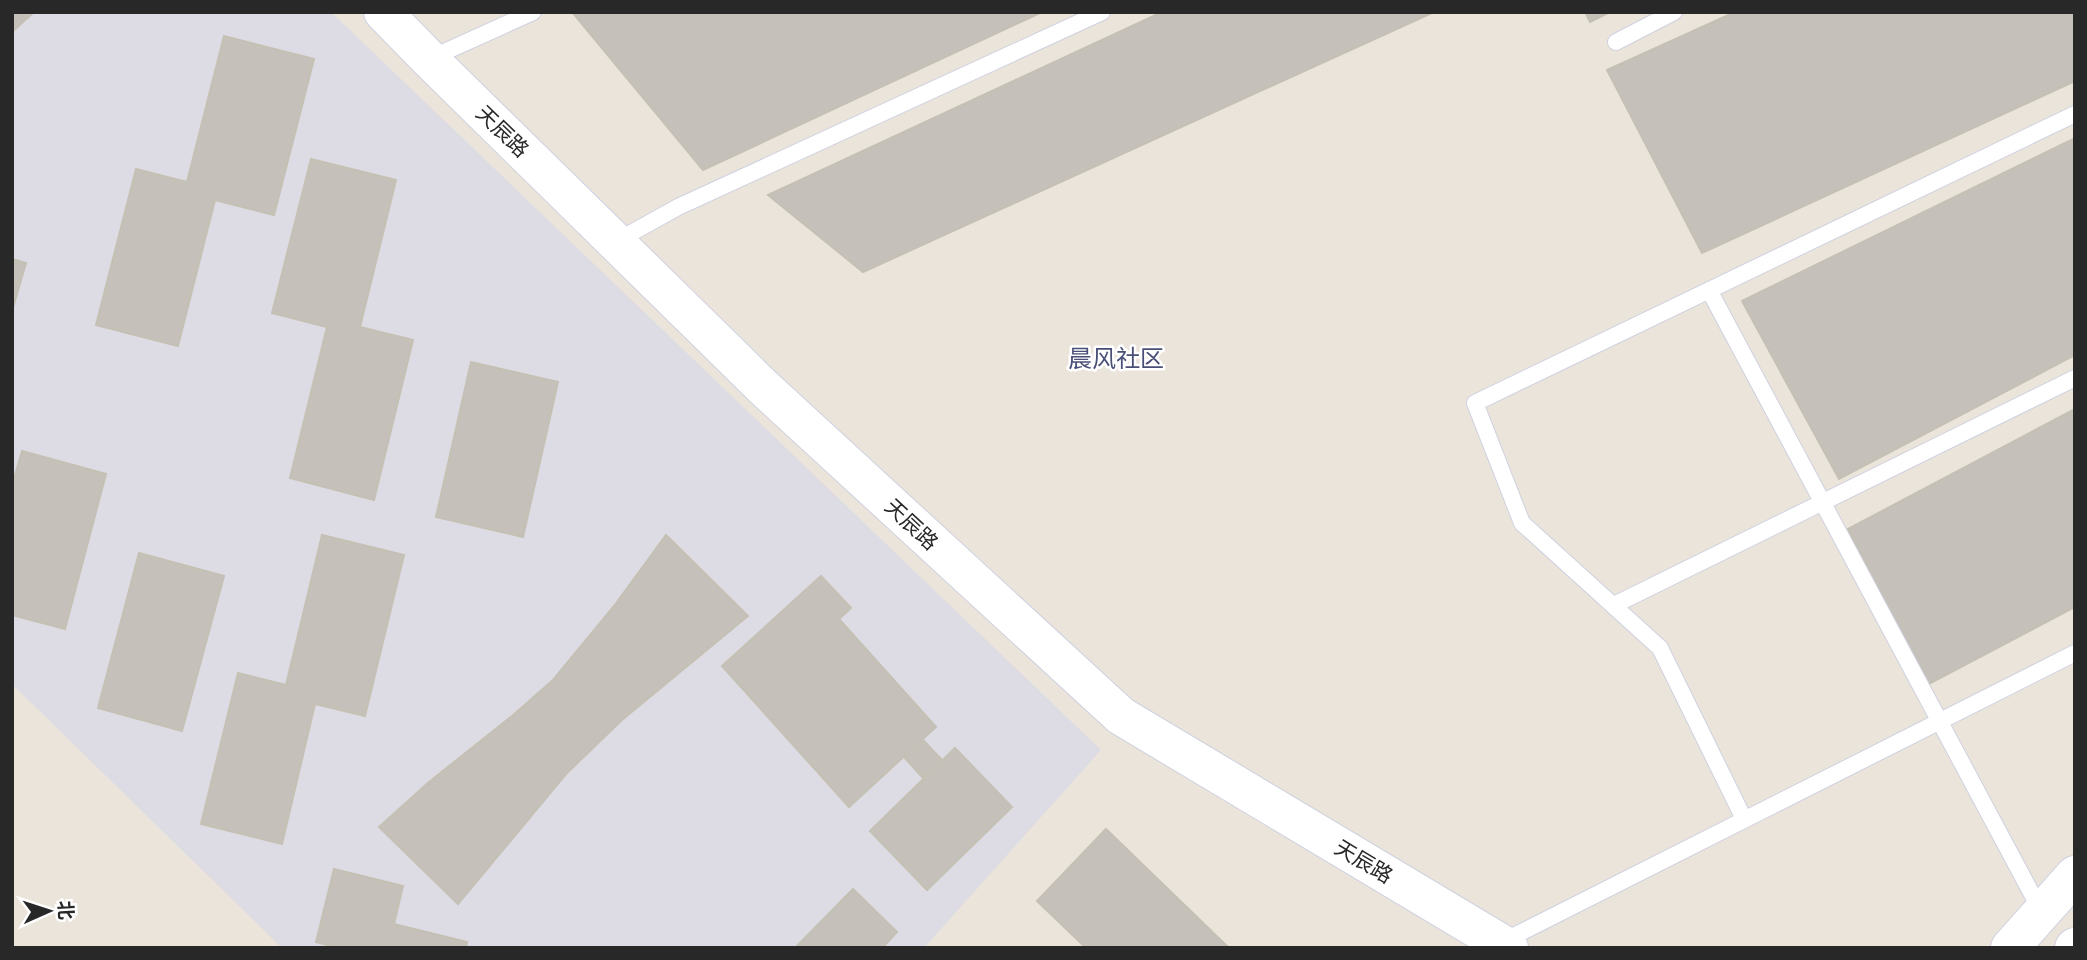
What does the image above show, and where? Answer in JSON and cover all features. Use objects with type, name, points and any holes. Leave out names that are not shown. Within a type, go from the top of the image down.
[{"type":"street","name":"天辰路","points":[[383,12],[764,387],[1121,716],[1504,945]]},
{"type":"street","points":[[2010,948],[2075,875]]},
{"type":"lane","points":[[429,59],[533,12]]},
{"type":"lane","points":[[615,242],[678,207],[1102,12]]},
{"type":"lane","points":[[1616,42],[1674,12]]},
{"type":"lane","points":[[1744,820],[1660,648],[1522,523],[1475,403],[2075,114]]},
{"type":"lane","points":[[1709,290],[2042,912]]},
{"type":"lane","points":[[1614,605],[2075,379]]},
{"type":"lane","points":[[1504,945],[2075,653]]},
{"type":"shaded area","points":[[12,12],[331,12],[1101,750],[924,948],[282,948],[12,684]]},
{"type":"building","points":[[12,12],[34,12],[12,32]]},
{"type":"building","points":[[572,12],[1042,12],[703,170]]},
{"type":"building","points":[[1162,12],[1434,12],[863,272],[768,195]]},
{"type":"building","points":[[1585,12],[1610,12],[1590,22]]},
{"type":"building","points":[[1735,12],[2075,12],[2075,81],[1702,253],[1607,70]]},
{"type":"building","points":[[224,36],[314,59],[274,215],[215,200],[178,346],[96,325],[136,169],[187,182]]},
{"type":"building","points":[[2075,138],[2075,355],[1839,479],[1742,301]]},
{"type":"building","points":[[311,159],[396,180],[360,327],[413,340],[374,500],[290,478],[327,327],[272,313]]},
{"type":"building","points":[[12,259],[26,263],[12,311]]},
{"type":"building","points":[[471,362],[558,382],[523,537],[436,517]]},
{"type":"building","points":[[2075,409],[2075,607],[1927,685],[1848,529]]},
{"type":"building","points":[[22,451],[106,474],[65,629],[12,615],[12,486]]},
{"type":"building","points":[[322,535],[404,555],[365,716],[315,704],[282,844],[201,824],[238,673],[286,685]]},
{"type":"building","points":[[666,535],[748,616],[622,720],[566,774],[458,904],[379,827],[429,782],[553,680],[614,606]]},
{"type":"building","points":[[139,553],[224,576],[182,731],[98,708]]},
{"type":"building","points":[[821,576],[851,608],[839,619],[936,727],[849,807],[722,666]]},
{"type":"building","points":[[923,740],[942,760],[923,778],[904,757]]},
{"type":"building","points":[[955,748],[1012,807],[927,890],[870,831]]},
{"type":"building","points":[[1106,829],[1229,948],[1086,948],[1037,901]]},
{"type":"building","points":[[334,869],[403,886],[394,924],[467,942],[466,948],[339,948],[316,942]]},
{"type":"building","points":[[853,889],[897,932],[882,948],[795,948]]},
{"type":"district","name":"晨风社区","points":[[1116,357]]}]
